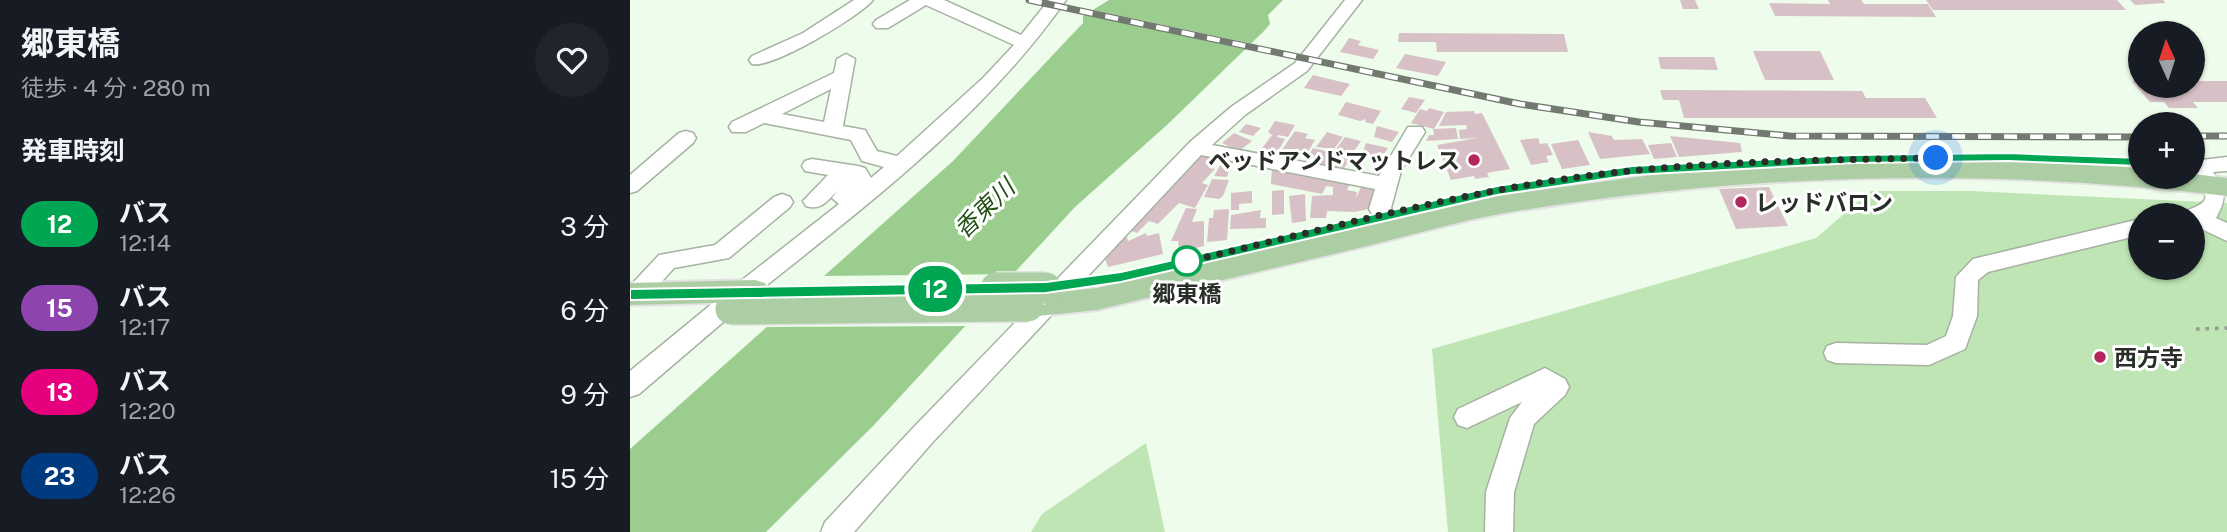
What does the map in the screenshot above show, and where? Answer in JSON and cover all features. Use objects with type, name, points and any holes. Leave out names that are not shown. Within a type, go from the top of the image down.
[{"type":"main road","points":[[1047,296],[1385,215],[1497,190],[1564,179],[1691,166],[1814,160],[1985,157],[2128,162]]},
{"type":"main road","points":[[632,300],[1047,296],[1097,299],[1490,206],[1637,185],[1753,175],[1968,170],[2211,175]]},
{"type":"street","points":[[882,24],[922,0]]},
{"type":"street","points":[[930,0],[1024,43]]},
{"type":"street","points":[[630,386],[738,300],[900,164],[991,81],[1058,0]]},
{"type":"street","points":[[835,532],[1047,296],[1197,147],[1238,111],[1301,67],[1354,0]]},
{"type":"street","points":[[758,60],[809,37],[872,3],[900,13]]},
{"type":"street","points":[[739,127],[844,67],[832,130]]},
{"type":"street","points":[[761,116],[858,135],[869,156],[900,164]]},
{"type":"street","points":[[1385,215],[1380,209],[1385,184],[1415,132]]},
{"type":"street","points":[[630,186],[686,138]]},
{"type":"street","points":[[1197,147],[1218,154],[1385,184]]},
{"type":"street","points":[[2205,216],[2216,204],[2217,195],[2211,175],[2227,164]]},
{"type":"street","points":[[812,166],[858,173],[861,177],[825,228]]},
{"type":"street","points":[[814,201],[845,171]]},
{"type":"street","points":[[632,300],[667,261],[721,252],[782,202]]},
{"type":"street","points":[[2205,222],[2227,233]]},
{"type":"street","points":[[1836,354],[1929,355],[1956,342],[1965,316],[1967,277],[1981,265],[2128,230]]},
{"type":"street","points":[[1467,417],[1545,379],[1556,387],[1523,418],[1500,492],[1499,532]]},
{"type":"path","points":[[2196,329],[2227,328]]},
{"type":"shaded area","points":[[1871,191],[1970,191],[2227,203],[2227,532],[1448,532],[1432,349],[1816,238]]},
{"type":"shaded area","points":[[1146,443],[1165,532],[1031,532],[1042,514]]},
{"type":"water","name":"香東川","points":[[1109,0],[1283,0],[1268,15],[1270,24],[1264,31],[1168,124],[1075,207],[874,425],[766,532],[630,532],[630,449],[953,161],[1083,23],[1083,16]]},
{"type":"pier","points":[[1088,9],[1254,44],[1249,50],[1082,14]]},
{"type":"pier","points":[[1018,274],[970,326],[761,327],[819,276]]},
{"type":"building","points":[[1680,0],[1695,0],[1699,9],[1683,9]]},
{"type":"building","points":[[1828,0],[1861,0],[1864,4],[1928,4],[1936,17],[1775,16],[1769,3],[1830,4]]},
{"type":"building","points":[[1926,0],[2117,0],[2126,10],[1933,10]]},
{"type":"building","points":[[2130,0],[2163,0],[2166,3],[2135,5]]},
{"type":"building","points":[[1399,33],[1564,34],[1568,52],[1437,52],[1436,42],[1398,42]]},
{"type":"building","points":[[1349,38],[1361,41],[1358,45],[1379,50],[1373,59],[1340,52]]},
{"type":"building","points":[[1753,51],[1820,51],[1834,80],[1765,80]]},
{"type":"building","points":[[1405,54],[1446,62],[1438,76],[1396,68]]},
{"type":"building","points":[[1658,57],[1714,57],[1718,70],[1661,69]]},
{"type":"building","points":[[1313,75],[1350,84],[1341,96],[1304,88]]},
{"type":"building","points":[[2205,81],[2227,81],[2227,102],[2193,102],[2198,108],[2169,108],[2164,102],[2150,102],[2147,98],[2205,98]]},
{"type":"building","points":[[1660,90],[1862,91],[1866,98],[1925,98],[1937,118],[1684,118],[1679,100],[1663,100]]},
{"type":"building","points":[[1409,97],[1425,100],[1416,113],[1401,109]]},
{"type":"building","points":[[1346,102],[1381,111],[1373,124],[1365,122],[1366,119],[1360,121],[1338,115]]},
{"type":"building","points":[[1429,108],[1444,112],[1434,129],[1411,123],[1420,109],[1427,111]]},
{"type":"building","points":[[1474,111],[1475,114],[1482,113],[1510,169],[1487,173],[1489,177],[1475,179],[1474,176],[1451,180],[1437,145],[1477,138],[1460,139],[1459,130],[1467,129],[1466,125],[1439,126],[1446,112]]},
{"type":"building","points":[[1275,121],[1295,125],[1288,137],[1278,135],[1277,137],[1285,139],[1276,155],[1260,151],[1272,135],[1268,132]]},
{"type":"building","points":[[1246,124],[1261,128],[1253,136],[1239,132]]},
{"type":"building","points":[[1377,126],[1399,132],[1392,142],[1374,137]]},
{"type":"building","points":[[1456,128],[1458,139],[1426,141],[1429,135],[1434,135],[1433,129]]},
{"type":"building","points":[[1295,131],[1308,134],[1305,138],[1315,140],[1306,155],[1301,153],[1297,159],[1285,156],[1287,153],[1281,151]]},
{"type":"building","points":[[1327,132],[1343,137],[1334,149],[1316,147]]},
{"type":"building","points":[[1588,132],[1612,136],[1614,140],[1642,139],[1650,154],[1600,159]]},
{"type":"building","points":[[1234,133],[1252,141],[1239,151],[1222,143]]},
{"type":"building","points":[[1670,136],[1740,143],[1742,152],[1679,157]]},
{"type":"building","points":[[1345,137],[1361,141],[1352,154],[1334,152]]},
{"type":"building","points":[[1538,138],[1540,144],[1547,143],[1553,155],[1546,156],[1549,162],[1531,165],[1520,140]]},
{"type":"building","points":[[1578,140],[1590,165],[1562,169],[1551,144]]},
{"type":"building","points":[[1366,143],[1388,148],[1381,159],[1362,154]]},
{"type":"building","points":[[1671,143],[1677,157],[1654,159],[1648,145]]},
{"type":"building","points":[[1313,148],[1338,157],[1332,170],[1340,157],[1350,159],[1339,176],[1303,165]]},
{"type":"building","points":[[1203,153],[1219,159],[1211,168],[1215,169],[1202,183],[1208,185],[1195,208],[1179,203],[1158,224],[1149,221],[1137,233],[1124,228]]},
{"type":"building","points":[[1222,162],[1232,162],[1227,177],[1214,176]]},
{"type":"building","points":[[1272,166],[1351,181],[1347,190],[1357,192],[1356,198],[1363,183],[1380,185],[1377,207],[1355,212],[1327,211],[1326,218],[1310,218],[1312,196],[1333,195],[1333,187],[1326,186],[1322,194],[1271,184]]},
{"type":"building","points":[[1212,179],[1229,180],[1223,196],[1219,199],[1204,197]]},
{"type":"building","points":[[1769,187],[1788,226],[1736,229],[1719,189]]},
{"type":"building","points":[[1284,190],[1284,214],[1272,215],[1272,191]]},
{"type":"building","points":[[1252,191],[1252,203],[1239,204],[1239,210],[1231,210],[1231,193]]},
{"type":"building","points":[[1305,194],[1306,221],[1292,223],[1289,196]]},
{"type":"building","points":[[1186,208],[1197,209],[1192,222],[1204,221],[1204,246],[1179,252],[1178,241],[1171,241]]},
{"type":"building","points":[[1229,209],[1227,240],[1207,242],[1209,218],[1213,218],[1214,210]]},
{"type":"building","points":[[1261,210],[1260,218],[1266,218],[1266,228],[1230,229],[1231,215]]},
{"type":"building","points":[[1146,233],[1147,236],[1159,233],[1163,254],[1108,267],[1104,255],[1126,234],[1128,241]]},
{"type":"railway","points":[[1029,0],[1520,104],[1639,122],[1790,136],[2128,137]]},
{"type":"railway","points":[[2205,136],[2227,136]]},
{"type":"bus line","name":"12","points":[[630,294],[745,290],[1046,288],[1121,277],[1497,190],[1632,170],[1854,159],[2008,157],[2128,162]]},
{"type":"place","name":"ベッドアンドマットレス","points":[[1474,160]]},
{"type":"place","name":"レッドバロン","points":[[1741,202]]},
{"type":"place","name":"郷東橋","points":[[1187,261]]},
{"type":"place","name":"西方寺","points":[[2100,357]]},
{"type":"route","points":[[1187,261],[1185,262],[1437,203],[1564,179],[1691,166],[1936,158]]}]
